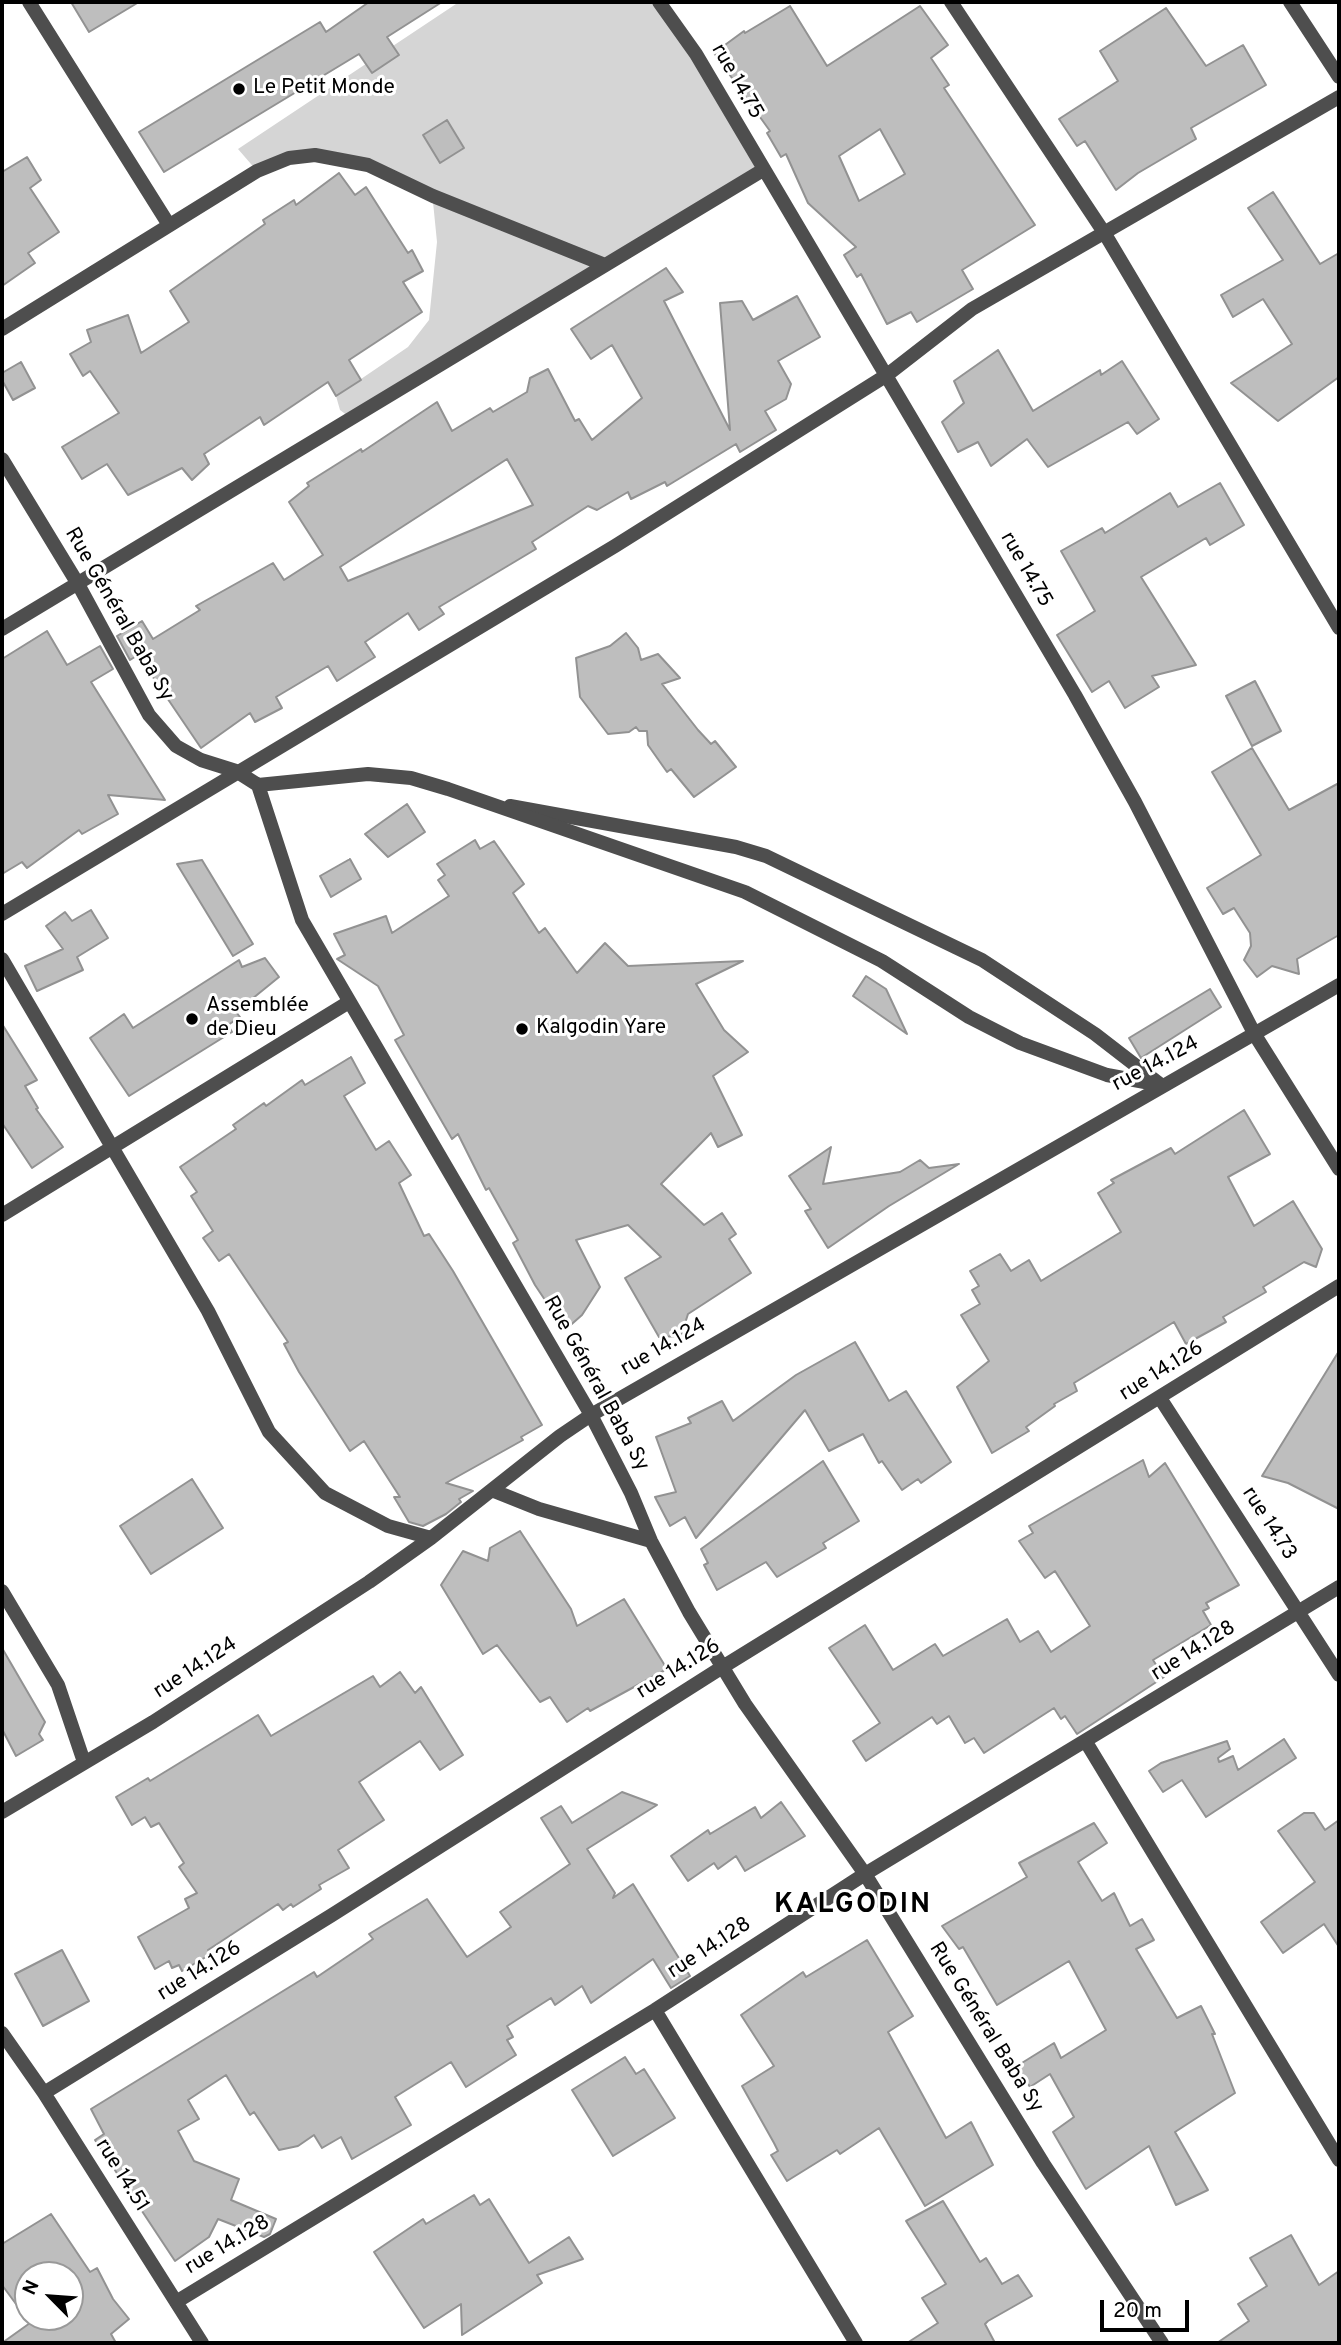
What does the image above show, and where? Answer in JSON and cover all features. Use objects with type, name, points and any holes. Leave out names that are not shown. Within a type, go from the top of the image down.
[{"type":"street","points":[[29,2],[169,225]]},
{"type":"street","name":"rue 14.75","points":[[659,2],[696,54],[887,375],[1135,802],[1255,1035],[1339,1169]]},
{"type":"street","points":[[951,2],[1105,234],[1339,628]]},
{"type":"street","points":[[1290,2],[1339,77]]},
{"type":"street","points":[[2,914],[236,771],[504,614],[887,375],[972,309],[1339,97]]},
{"type":"street","points":[[2,329],[257,171],[289,158],[328,156],[368,165],[433,196],[605,265]]},
{"type":"street","points":[[2,629],[763,170]]},
{"type":"street","name":"Rue Général Baba Sy","points":[[2,459],[78,584],[149,715],[176,746],[201,760],[236,771],[258,785],[280,844],[302,920],[591,1415],[631,1493],[650,1541],[721,1668],[865,1874],[1043,2163],[1162,2343]]},
{"type":"street","points":[[258,785],[368,774],[411,778],[693,871],[745,892],[881,961],[969,1017],[1020,1043],[1107,1075],[1161,1085]]},
{"type":"street","points":[[485,803],[736,847],[766,856],[982,960],[1095,1034],[1161,1085]]},
{"type":"street","points":[[2,959],[208,1311],[269,1432],[325,1493],[388,1526],[431,1538]]},
{"type":"street","name":"rue 14.124","points":[[2,1812],[153,1722],[431,1538],[494,1491],[543,1449],[591,1415],[1339,985]]},
{"type":"street","points":[[2,1215],[349,1002]]},
{"type":"street","name":"rue 14.126","points":[[44,2093],[332,1915],[721,1668],[1339,1286]]},
{"type":"street","name":"rue 14.73","points":[[1160,1398],[1339,1675]]},
{"type":"street","points":[[494,1491],[539,1509],[650,1541]]},
{"type":"street","name":"rue 14.128","points":[[176,2302],[655,2010],[865,1874],[1339,1587]]},
{"type":"street","points":[[2,1591],[58,1685],[84,1762]]},
{"type":"street","points":[[1086,1742],[1339,2160]]},
{"type":"street","points":[[655,2010],[856,2343]]},
{"type":"street","name":"rue 14.51","points":[[2,2033],[44,2093],[202,2343]]},
{"type":"shaded area","points":[[459,2],[650,2],[696,54],[761,166],[348,416],[340,410],[336,396],[408,347],[429,320],[437,242],[432,192],[335,154],[257,171],[238,149]]},
{"type":"building","points":[[71,2],[139,2],[89,32]]},
{"type":"building","points":[[369,2],[442,2],[387,37],[399,55],[372,73],[359,54],[164,172],[139,132],[320,22],[326,32]]},
{"type":"building","points":[[790,6],[827,66],[920,6],[948,45],[931,58],[949,85],[944,88],[1035,225],[962,270],[973,289],[917,322],[911,312],[887,324],[861,274],[857,277],[844,255],[856,247],[808,203],[786,154],[781,157],[767,133],[770,131],[714,53],[744,31],[745,33]],"holes":[[[880,129],[905,174],[859,201],[839,156]]]},
{"type":"building","points":[[1166,8],[1206,66],[1243,45],[1266,85],[1191,128],[1196,139],[1138,173],[1116,190],[1085,141],[1077,146],[1059,119],[1118,81],[1100,51]]},
{"type":"building","points":[[447,120],[464,148],[440,163],[423,135]]},
{"type":"building","points":[[27,157],[41,180],[30,188],[59,232],[28,253],[35,263],[2,286],[2,172]]},
{"type":"building","points":[[339,173],[355,195],[366,187],[408,253],[412,250],[423,271],[403,282],[422,312],[349,360],[361,380],[336,396],[328,382],[264,425],[260,417],[204,454],[209,464],[192,480],[182,468],[128,495],[107,464],[82,479],[62,447],[119,413],[90,371],[83,376],[70,354],[91,342],[87,330],[128,315],[141,353],[189,322],[170,291],[265,224],[263,220],[294,200],[296,205]]},
{"type":"building","points":[[1273,192],[1320,264],[1339,253],[1339,377],[1278,421],[1231,383],[1292,344],[1263,299],[1233,317],[1221,295],[1283,260],[1248,208]]},
{"type":"building","points":[[666,268],[683,292],[664,301],[730,430],[720,303],[742,301],[753,320],[797,296],[820,337],[778,361],[791,384],[786,399],[765,411],[776,430],[740,452],[736,444],[667,486],[665,482],[631,499],[628,492],[597,510],[588,506],[532,542],[536,549],[439,607],[444,614],[419,630],[408,613],[365,642],[375,657],[337,681],[328,666],[276,697],[282,708],[255,722],[250,713],[201,748],[138,655],[130,660],[117,636],[142,621],[153,639],[200,610],[196,606],[273,563],[284,580],[323,555],[289,502],[309,486],[307,483],[361,449],[362,452],[437,402],[452,431],[490,408],[493,412],[527,392],[530,378],[548,369],[575,421],[579,419],[592,440],[642,398],[612,345],[591,359],[571,329]],"holes":[[[507,459],[533,505],[348,581],[340,567]]]},
{"type":"building","points":[[998,350],[1033,411],[1100,370],[1101,375],[1122,361],[1159,419],[1137,434],[1128,422],[1048,467],[1027,439],[991,466],[978,442],[958,452],[942,422],[964,403],[954,381]]},
{"type":"building","points":[[21,362],[35,388],[13,400],[2,380],[2,373]]},
{"type":"building","points":[[1220,483],[1244,525],[1210,545],[1206,538],[1141,577],[1196,665],[1152,676],[1159,687],[1125,708],[1109,681],[1092,692],[1057,635],[1095,611],[1061,551],[1102,528],[1105,533],[1170,493],[1178,507]]},
{"type":"building","points":[[47,631],[67,665],[100,646],[113,669],[91,682],[165,800],[108,795],[118,814],[82,834],[79,830],[27,868],[22,862],[2,874],[2,659]]},
{"type":"building","points":[[626,633],[638,648],[641,660],[658,654],[680,678],[662,684],[698,730],[711,744],[715,741],[736,767],[694,797],[671,769],[667,772],[648,745],[647,731],[639,731],[636,727],[629,732],[608,734],[580,697],[576,658],[610,646]]},
{"type":"building","points":[[1255,681],[1281,731],[1252,746],[1226,696]]},
{"type":"building","points":[[1252,748],[1289,810],[1339,783],[1339,935],[1297,959],[1299,974],[1272,966],[1257,977],[1244,960],[1251,946],[1250,933],[1234,908],[1223,914],[1207,888],[1261,855],[1212,772]]},
{"type":"building","points":[[407,804],[425,832],[388,857],[365,834]]},
{"type":"building","name":"Kalgodin Yare","points":[[475,840],[480,849],[494,841],[524,884],[513,893],[539,933],[545,928],[577,973],[605,943],[628,966],[743,961],[696,984],[724,1030],[748,1052],[713,1076],[742,1135],[718,1147],[711,1133],[661,1184],[704,1225],[722,1213],[736,1234],[729,1239],[751,1273],[688,1314],[681,1336],[659,1337],[625,1278],[661,1257],[628,1225],[576,1240],[600,1287],[582,1315],[565,1330],[535,1285],[513,1243],[518,1240],[489,1188],[486,1190],[458,1134],[452,1139],[395,1040],[404,1035],[378,986],[337,959],[345,955],[334,934],[386,916],[392,933],[449,896],[438,880],[445,875],[437,864]]},
{"type":"building","points":[[350,859],[361,879],[331,897],[320,876]]},
{"type":"building","points":[[202,860],[253,944],[233,956],[177,864]]},
{"type":"building","points":[[91,910],[108,938],[77,957],[83,970],[37,991],[25,966],[63,949],[46,926],[65,912],[72,921]]},
{"type":"building","points":[[265,958],[279,977],[236,1012],[240,1017],[228,1025],[232,1032],[129,1096],[90,1038],[124,1014],[133,1028],[239,960],[242,967]]},
{"type":"building","points":[[866,976],[886,989],[907,1034],[853,996]]},
{"type":"building","points":[[1210,989],[1221,1007],[1141,1058],[1129,1038]]},
{"type":"building","points":[[2,1024],[37,1080],[25,1086],[38,1108],[36,1109],[63,1147],[32,1168],[2,1123]]},
{"type":"building","points":[[351,1057],[365,1083],[344,1096],[376,1150],[389,1141],[411,1175],[399,1183],[424,1236],[429,1234],[453,1271],[542,1425],[521,1437],[523,1440],[446,1483],[473,1491],[459,1499],[461,1502],[446,1514],[423,1526],[409,1522],[394,1497],[400,1497],[364,1441],[350,1451],[299,1372],[284,1344],[288,1342],[229,1254],[219,1261],[203,1238],[213,1231],[191,1196],[197,1192],[180,1167],[236,1129],[233,1125],[264,1103],[266,1106],[302,1080],[305,1085]]},
{"type":"building","points":[[1244,1110],[1270,1154],[1228,1177],[1254,1226],[1293,1201],[1322,1249],[1316,1267],[1304,1262],[1263,1287],[1266,1292],[1223,1317],[1226,1322],[1186,1344],[1174,1322],[1074,1383],[1077,1391],[1054,1404],[1055,1406],[1026,1427],[1029,1431],[992,1453],[957,1387],[989,1361],[961,1315],[980,1304],[972,1290],[979,1286],[970,1271],[1000,1254],[1011,1271],[1029,1260],[1041,1281],[1121,1232],[1098,1193],[1114,1183],[1111,1180],[1171,1148],[1175,1154]]},
{"type":"building","points":[[831,1147],[823,1184],[900,1172],[920,1160],[929,1168],[959,1164],[889,1206],[828,1248],[805,1211],[811,1209],[789,1176]]},
{"type":"building","points":[[855,1342],[889,1401],[906,1391],[951,1462],[921,1483],[918,1479],[902,1490],[882,1461],[879,1463],[863,1434],[829,1451],[805,1410],[696,1538],[685,1517],[670,1526],[655,1497],[676,1492],[656,1437],[691,1423],[688,1418],[722,1401],[733,1421],[796,1375]]},
{"type":"building","points":[[1339,1351],[1339,1509],[1288,1483],[1262,1476]]},
{"type":"building","points":[[1143,1460],[1149,1477],[1165,1463],[1239,1585],[1206,1603],[1209,1608],[1203,1611],[1211,1625],[1153,1660],[1164,1677],[1077,1734],[1065,1716],[1061,1719],[1054,1708],[984,1753],[974,1738],[965,1743],[949,1716],[937,1724],[932,1717],[866,1761],[853,1741],[880,1723],[829,1648],[865,1625],[893,1670],[935,1644],[943,1656],[1007,1619],[1020,1642],[1038,1631],[1051,1652],[1090,1626],[1055,1571],[1045,1578],[1019,1541],[1033,1533],[1029,1526]]},
{"type":"building","points":[[823,1461],[859,1521],[823,1543],[826,1548],[777,1577],[766,1562],[717,1590],[704,1565],[708,1563],[701,1549]]},
{"type":"building","points":[[192,1479],[223,1528],[151,1574],[120,1526]]},
{"type":"building","points":[[520,1531],[571,1609],[577,1626],[624,1599],[667,1669],[590,1711],[588,1708],[567,1722],[550,1697],[540,1702],[497,1645],[483,1654],[441,1585],[463,1551],[488,1561],[490,1548]]},
{"type":"building","points":[[2,1648],[45,1722],[39,1734],[43,1740],[16,1756],[2,1729]]},
{"type":"building","points":[[400,1672],[415,1693],[421,1687],[463,1755],[440,1770],[420,1741],[359,1782],[384,1820],[338,1850],[349,1868],[319,1885],[321,1889],[293,1907],[291,1904],[283,1910],[278,1904],[208,1950],[211,1954],[182,1971],[179,1965],[172,1968],[169,1961],[155,1969],[138,1937],[189,1908],[185,1899],[197,1893],[179,1867],[184,1863],[159,1823],[151,1827],[145,1817],[132,1825],[116,1797],[148,1778],[150,1781],[258,1715],[271,1736],[373,1676],[380,1687]]},
{"type":"building","points":[[1284,1739],[1296,1758],[1206,1817],[1182,1780],[1163,1792],[1149,1771],[1161,1763],[1227,1741],[1230,1749],[1218,1758],[1219,1762],[1233,1756],[1238,1770]]},
{"type":"building","points":[[622,1792],[657,1805],[587,1849],[615,1893],[613,1898],[633,1884],[690,1976],[671,1988],[653,1959],[591,2003],[582,1986],[555,2005],[551,1998],[507,2026],[513,2037],[507,2040],[516,2055],[466,2087],[451,2062],[395,2097],[411,2125],[352,2159],[341,2137],[322,2148],[314,2135],[298,2146],[279,2150],[254,2112],[250,2115],[226,2075],[188,2100],[199,2119],[178,2131],[194,2161],[239,2179],[231,2200],[276,2219],[270,2234],[264,2237],[218,2219],[209,2237],[175,2261],[95,2140],[104,2134],[91,2109],[314,1972],[317,1977],[373,1939],[369,1934],[427,1899],[467,1957],[511,1927],[500,1912],[570,1864],[541,1818],[561,1806],[572,1823]]},
{"type":"building","points":[[781,1802],[805,1836],[745,1871],[736,1856],[718,1869],[714,1863],[688,1881],[671,1856],[708,1830],[710,1834],[755,1807],[761,1818]]},
{"type":"building","points":[[1304,1813],[1314,1813],[1325,1830],[1339,1820],[1339,1947],[1324,1924],[1283,1953],[1261,1922],[1315,1882],[1278,1831]]},
{"type":"building","points":[[1094,1823],[1107,1843],[1078,1862],[1102,1901],[1114,1893],[1130,1926],[1142,1919],[1154,1940],[1136,1949],[1177,2018],[1201,2006],[1215,2034],[1212,2034],[1235,2093],[1175,2132],[1208,2190],[1176,2205],[1149,2146],[1086,2189],[1053,2132],[1074,2117],[1050,2074],[1030,2087],[1017,2066],[1054,2043],[1061,2058],[1106,2030],[1069,1961],[997,2005],[963,1947],[959,1949],[942,1926],[1027,1877],[1019,1863]]},
{"type":"building","points":[[867,1940],[913,2016],[888,2032],[946,2138],[971,2122],[993,2165],[925,2206],[879,2128],[840,2154],[837,2150],[787,2181],[771,2155],[778,2151],[742,2086],[774,2066],[741,2015],[803,1972],[806,1977]]},
{"type":"building","points":[[62,1950],[89,2001],[43,2026],[15,1974]]},
{"type":"building","points":[[625,2057],[636,2074],[644,2069],[675,2118],[613,2156],[572,2090]]},
{"type":"building","points":[[474,2195],[480,2205],[489,2199],[529,2263],[569,2237],[583,2259],[537,2275],[542,2283],[462,2335],[461,2304],[424,2328],[374,2252],[423,2219],[426,2224]]},
{"type":"building","points":[[943,2201],[980,2262],[986,2258],[1002,2284],[1018,2275],[1032,2296],[985,2324],[995,2343],[907,2343],[938,2323],[922,2298],[946,2284],[906,2221]]},
{"type":"building","points":[[51,2214],[83,2261],[14,2261],[14,2301],[2,2285],[2,2244]]},
{"type":"building","points":[[1291,2235],[1319,2285],[1339,2271],[1339,2343],[1217,2343],[1249,2321],[1238,2304],[1267,2286],[1250,2258]]},
{"type":"building","points":[[84,2263],[90,2272],[97,2268],[113,2299],[129,2319],[111,2334],[116,2343],[2,2343],[19,2331],[84,2331]]},
{"type":"place","name":"Le Petit Monde","points":[[239,89]]},
{"type":"place","name":"Assemblée de Dieu","points":[[192,1019]]},
{"type":"place","name":"Kalgodin Yare","points":[[522,1029]]},
{"type":"district","name":"KALGODIN","points":[[853,1906]]}]
